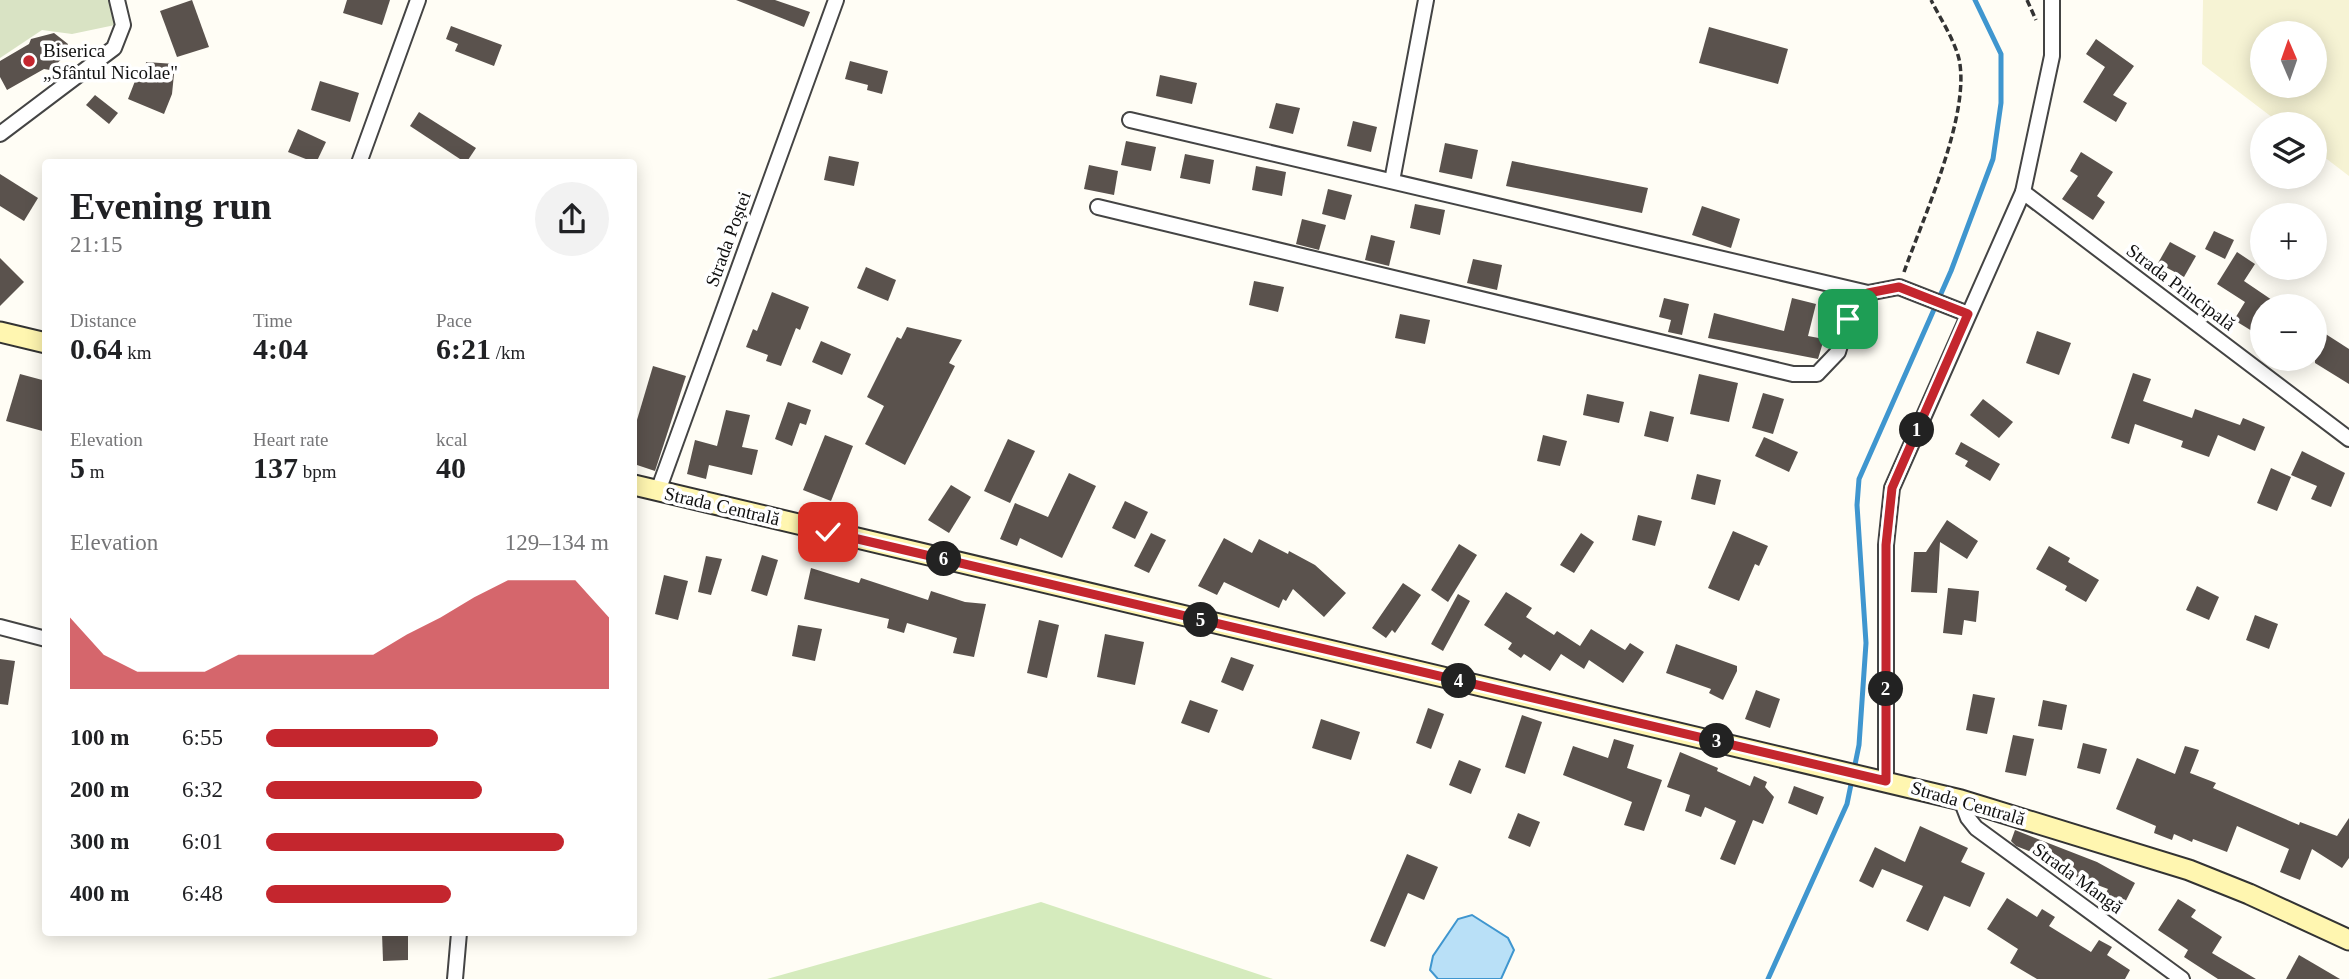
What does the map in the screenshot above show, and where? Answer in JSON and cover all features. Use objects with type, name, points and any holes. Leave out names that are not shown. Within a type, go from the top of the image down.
[{"type":"main road","points":[[0,332],[42,342]]},
{"type":"main road","name":"Strada Centrală","points":[[637,486],[1840,769],[1961,800],[2189,870],[2349,940]]},
{"type":"street","points":[[0,134],[114,48],[123,25],[117,0]]},
{"type":"street","points":[[360,159],[418,0]]},
{"type":"street","name":"Strada Poștei","points":[[658,491],[836,0]]},
{"type":"street","points":[[1392,181],[1426,0]]},
{"type":"street","points":[[1886,781],[1886,545],[1892,488],[2023,192],[2052,56],[2052,0]]},
{"type":"street","points":[[1130,120],[1868,293],[1899,287],[1968,314]]},
{"type":"street","name":"Strada Principală","points":[[2023,192],[2349,439]]},
{"type":"street","points":[[1098,207],[1793,374],[1817,374],[1838,352],[1848,319],[1868,293]]},
{"type":"street","points":[[0,627],[42,638]]},
{"type":"street","name":"Strada Mangă","points":[[1961,800],[1968,818],[1976,828],[2182,979]]},
{"type":"street","points":[[456,979],[460,936]]},
{"type":"path","points":[[1899,287],[1948,146],[1960,100],[1959,58],[1931,0]]},
{"type":"shaded area","points":[[2203,0],[2349,0],[2349,176],[2327,159],[2327,112],[2265,112],[2202,64]]},
{"type":"green space","points":[[0,0],[109,0],[115,25],[72,34],[42,30],[0,58]]},
{"type":"green space","points":[[1041,902],[1273,979],[767,979]]},
{"type":"water","points":[[1472,915],[1508,938],[1514,950],[1501,979],[1438,979],[1430,970],[1433,956],[1458,919]]},
{"type":"building","points":[[192,0],[209,47],[177,57],[160,11]]},
{"type":"building","points":[[347,0],[390,0],[382,25],[343,13]]},
{"type":"building","points":[[736,0],[775,0],[810,12],[804,27]]},
{"type":"building","points":[[451,26],[502,45],[494,66],[455,51],[458,44],[446,39]]},
{"type":"building","points":[[1709,27],[1788,49],[1778,84],[1699,63]]},
{"type":"building","name":"Biserica „Sfântul Nicolae\"","points":[[54,33],[68,44],[67,54],[50,70],[44,69],[7,90],[0,77],[0,61],[29,44],[31,39]]},
{"type":"building","points":[[2096,39],[2134,66],[2113,95],[2127,103],[2116,122],[2083,102],[2105,67],[2086,54]]},
{"type":"building","points":[[850,61],[888,71],[882,94],[867,90],[868,85],[845,79]]},
{"type":"building","points":[[146,62],[175,64],[172,94],[164,114],[128,99],[137,76],[145,80]]},
{"type":"building","points":[[1160,75],[1197,83],[1192,104],[1156,96]]},
{"type":"building","points":[[320,81],[359,93],[350,122],[311,110]]},
{"type":"building","points":[[95,95],[118,113],[109,124],[86,105]]},
{"type":"building","points":[[1276,103],[1300,108],[1293,134],[1269,128]]},
{"type":"building","points":[[419,112],[476,148],[469,159],[460,159],[410,126]]},
{"type":"building","points":[[1353,121],[1377,127],[1371,152],[1347,146]]},
{"type":"building","points":[[298,129],[326,142],[318,159],[306,159],[288,152]]},
{"type":"building","points":[[1126,141],[1156,147],[1151,171],[1121,165]]},
{"type":"building","points":[[1445,143],[1478,150],[1472,179],[1439,172]]},
{"type":"building","points":[[2081,152],[2113,172],[2097,196],[2105,202],[2093,220],[2062,199],[2078,176],[2070,171]]},
{"type":"building","points":[[1185,154],[1214,160],[1210,184],[1180,178]]},
{"type":"building","points":[[829,156],[859,162],[854,186],[824,180]]},
{"type":"building","points":[[1512,161],[1648,188],[1642,213],[1506,186]]},
{"type":"building","points":[[1089,165],[1118,171],[1114,195],[1084,189]]},
{"type":"building","points":[[1256,166],[1286,172],[1282,196],[1252,190]]},
{"type":"building","points":[[0,174],[38,198],[24,221],[0,206]]},
{"type":"building","points":[[1328,189],[1352,195],[1345,220],[1322,214]]},
{"type":"building","points":[[1415,204],[1445,210],[1440,235],[1410,228]]},
{"type":"building","points":[[1702,206],[1740,219],[1731,248],[1692,235]]},
{"type":"building","points":[[1302,219],[1326,225],[1319,250],[1296,244]]},
{"type":"building","points":[[2214,231],[2234,240],[2225,259],[2205,249]]},
{"type":"building","points":[[1371,235],[1395,241],[1389,266],[1365,260]]},
{"type":"building","points":[[2170,242],[2196,256],[2184,277],[2158,263]]},
{"type":"building","points":[[2237,252],[2250,261],[2250,272],[2244,281],[2263,294],[2250,294],[2250,330],[2234,320],[2245,302],[2217,284]]},
{"type":"building","points":[[0,258],[24,282],[0,306]]},
{"type":"building","points":[[1473,259],[1502,265],[1497,290],[1467,283]]},
{"type":"building","points":[[866,267],[896,280],[888,301],[857,288]]},
{"type":"building","points":[[1254,281],[1284,287],[1278,312],[1249,305]]},
{"type":"building","points":[[772,292],[809,307],[800,330],[796,328],[781,366],[766,361],[768,355],[746,347],[753,329],[757,331]]},
{"type":"building","points":[[1664,298],[1689,304],[1682,335],[1668,332],[1671,320],[1659,317]]},
{"type":"building","points":[[1792,298],[1816,304],[1808,336],[1824,339],[1818,359],[1708,338],[1714,313],[1784,331]]},
{"type":"building","points":[[1400,314],[1430,320],[1425,344],[1395,338]]},
{"type":"building","points":[[907,327],[962,340],[949,363],[955,366],[905,465],[865,444],[884,406],[867,397],[897,337],[901,339]]},
{"type":"building","points":[[2037,331],[2071,343],[2059,375],[2026,363]]},
{"type":"building","points":[[2327,335],[2349,349],[2349,384],[2327,370]]},
{"type":"building","points":[[821,341],[851,354],[842,375],[812,362]]},
{"type":"building","points":[[653,366],[686,376],[655,471],[637,465],[637,420]]},
{"type":"building","points":[[2133,373],[2151,379],[2143,401],[2192,418],[2195,409],[2240,425],[2243,418],[2265,427],[2255,451],[2218,435],[2209,457],[2181,447],[2183,441],[2135,424],[2129,444],[2111,438]]},
{"type":"building","points":[[20,374],[42,380],[42,431],[6,421]]},
{"type":"building","points":[[1699,374],[1738,383],[1729,422],[1690,414]]},
{"type":"building","points":[[1763,393],[1784,399],[1773,434],[1752,428]]},
{"type":"building","points":[[1587,394],[1624,402],[1619,423],[1583,415]]},
{"type":"building","points":[[1983,399],[2013,422],[1999,438],[1970,415]]},
{"type":"building","points":[[788,402],[811,410],[806,425],[800,423],[792,446],[775,439]]},
{"type":"building","points":[[726,410],[750,415],[742,447],[758,450],[752,475],[709,465],[706,479],[687,474],[695,440],[717,446]]},
{"type":"building","points":[[1650,411],[1674,417],[1668,442],[1644,436]]},
{"type":"building","points":[[825,435],[853,446],[831,501],[803,490]]},
{"type":"building","points":[[1543,435],[1567,441],[1560,466],[1537,461]]},
{"type":"building","points":[[1764,437],[1798,452],[1789,472],[1755,456]]},
{"type":"building","points":[[1008,439],[1035,451],[1010,503],[984,491]]},
{"type":"building","points":[[1961,442],[2000,464],[1990,481],[1965,466],[1968,461],[1955,454]]},
{"type":"building","points":[[2302,451],[2345,473],[2331,507],[2311,499],[2317,486],[2291,475]]},
{"type":"building","points":[[2271,468],[2291,477],[2277,511],[2257,503]]},
{"type":"building","points":[[1069,473],[1096,486],[1062,558],[1020,538],[1017,546],[1000,539],[1015,503],[1048,517]]},
{"type":"building","points":[[1697,474],[1721,480],[1715,505],[1691,499]]},
{"type":"building","points":[[951,485],[971,497],[949,533],[928,520]]},
{"type":"building","points":[[1125,501],[1148,512],[1135,539],[1112,528]]},
{"type":"building","points":[[1638,515],[1662,521],[1655,546],[1632,540]]},
{"type":"building","points":[[1947,520],[1978,541],[1967,559],[1940,542],[1937,593],[1911,592],[1914,552],[1926,552]]},
{"type":"building","points":[[1733,531],[1768,546],[1759,566],[1755,564],[1739,601],[1708,588]]},
{"type":"building","points":[[1151,533],[1166,540],[1149,573],[1134,566]]},
{"type":"building","points":[[1581,533],[1594,542],[1574,573],[1560,565]]},
{"type":"building","points":[[1224,538],[1252,553],[1259,539],[1288,554],[1289,551],[1315,565],[1346,593],[1324,617],[1293,589],[1286,601],[1283,599],[1279,608],[1224,582],[1217,595],[1198,586]]},
{"type":"building","points":[[1459,544],[1477,555],[1448,602],[1431,590]]},
{"type":"building","points":[[2049,546],[2070,558],[2068,562],[2099,580],[2086,602],[2065,590],[2067,586],[2036,569]]},
{"type":"building","points":[[762,555],[778,560],[767,596],[751,591]]},
{"type":"building","points":[[706,556],[722,559],[711,595],[698,592]]},
{"type":"building","points":[[811,568],[859,583],[861,578],[928,600],[931,591],[965,602],[986,604],[974,657],[953,653],[957,638],[907,623],[904,633],[887,628],[889,619],[804,599]]},
{"type":"building","points":[[664,575],[688,581],[678,620],[655,614]]},
{"type":"building","points":[[1403,583],[1421,595],[1395,633],[1392,630],[1386,638],[1372,628]]},
{"type":"building","points":[[2197,586],[2219,597],[2209,620],[2186,610]]},
{"type":"building","points":[[1948,588],[1979,591],[1976,622],[1964,620],[1962,635],[1943,633]]},
{"type":"building","points":[[1506,592],[1532,608],[1526,617],[1554,635],[1557,631],[1580,646],[1591,629],[1625,650],[1630,643],[1644,652],[1623,683],[1589,660],[1584,669],[1561,654],[1550,671],[1524,654],[1521,658],[1508,649],[1512,643],[1484,625]]},
{"type":"building","points":[[1458,594],[1470,601],[1443,651],[1431,644]]},
{"type":"building","points":[[2255,615],[2278,624],[2269,649],[2246,640]]},
{"type":"building","points":[[1039,620],[1059,625],[1047,678],[1027,673]]},
{"type":"building","points":[[798,625],[822,629],[815,661],[792,656]]},
{"type":"building","points":[[1105,634],[1144,642],[1135,685],[1097,677]]},
{"type":"building","points":[[1676,644],[1737,666],[1723,700],[1709,693],[1711,689],[1666,673]]},
{"type":"building","points":[[1231,657],[1254,665],[1243,691],[1221,682]]},
{"type":"building","points":[[0,659],[15,661],[8,705],[0,704]]},
{"type":"building","points":[[1756,690],[1780,699],[1770,728],[1745,719]]},
{"type":"building","points":[[1973,694],[1995,698],[1987,734],[1966,730]]},
{"type":"building","points":[[1190,700],[1218,710],[1209,733],[1181,723]]},
{"type":"building","points":[[2043,700],[2067,705],[2062,730],[2038,726]]},
{"type":"building","points":[[1428,708],[1444,714],[1431,749],[1416,743]]},
{"type":"building","points":[[1522,715],[1542,722],[1525,774],[1505,767]]},
{"type":"building","points":[[1321,719],[1360,732],[1351,760],[1312,748]]},
{"type":"building","points":[[2013,735],[2034,739],[2026,776],[2005,772]]},
{"type":"building","points":[[1614,739],[1634,745],[1627,768],[1662,780],[1644,831],[1624,825],[1632,802],[1563,775],[1573,746],[1608,758]]},
{"type":"building","points":[[2083,743],[2107,749],[2100,774],[2077,768]]},
{"type":"building","points":[[2185,746],[2199,750],[2190,773],[2216,783],[2213,788],[2299,825],[2300,822],[2337,836],[2349,818],[2349,858],[2342,868],[2312,849],[2300,880],[2280,872],[2289,849],[2237,826],[2227,852],[2174,834],[2172,840],[2154,833],[2156,826],[2116,809],[2137,758],[2175,774]]},
{"type":"building","points":[[1680,752],[1718,768],[1717,771],[1750,786],[1754,776],[1767,782],[1765,787],[1774,797],[1763,824],[1753,820],[1735,865],[1720,859],[1736,821],[1705,807],[1701,817],[1685,811],[1690,795],[1667,787]]},
{"type":"building","points":[[1459,760],[1481,769],[1471,794],[1449,785]]},
{"type":"building","points":[[1794,786],[1824,797],[1817,815],[1788,803]]},
{"type":"building","points":[[1518,813],[1540,822],[1530,847],[1508,838]]},
{"type":"building","points":[[1920,826],[1968,848],[1961,862],[1985,873],[1970,907],[1944,896],[1928,931],[1906,921],[1923,886],[1882,869],[1873,888],[1859,881],[1875,847],[1905,862]]},
{"type":"building","points":[[2015,830],[2097,862],[2135,883],[2118,916],[2099,906],[2108,889],[2055,869],[2057,862],[2016,846],[2011,841]]},
{"type":"building","points":[[1407,854],[1438,867],[1424,900],[1408,893],[1385,947],[1370,941]]},
{"type":"building","points":[[2007,898],[2037,917],[2042,909],[2055,917],[2049,926],[2091,952],[2099,940],[2112,947],[2107,955],[2130,970],[2125,979],[2037,979],[2010,963],[2018,949],[1987,929]]},
{"type":"building","points":[[2178,899],[2196,910],[2191,917],[2222,937],[2212,953],[2256,979],[2218,979],[2184,957],[2188,950],[2158,930]]},
{"type":"building","points":[[382,936],[408,936],[408,960],[383,961]]},
{"type":"building","points":[[2299,955],[2340,979],[2286,979]]},
{"type":"waterway","points":[[1768,979],[1847,804],[1859,745],[1866,643],[1857,505],[1859,479],[1951,271],[1993,159],[2001,103],[2001,54],[1975,0]]},
{"type":"place","name":"Biserica „Sfântul Nicolae\"","points":[[29,61]]},
{"type":"route","points":[[828,532],[1886,781],[1886,545],[1892,488],[1968,314],[1899,287],[1868,293],[1848,319]]}]
